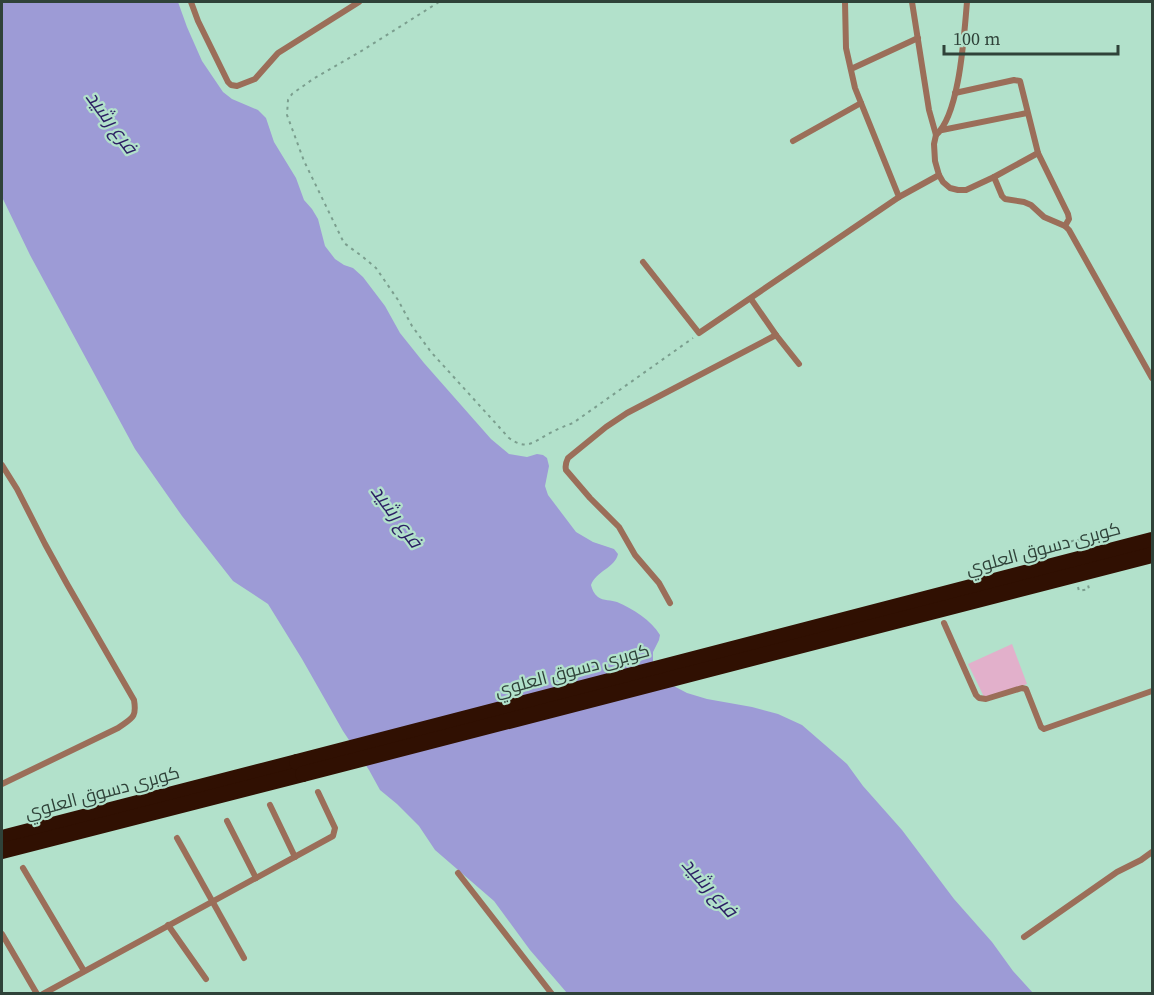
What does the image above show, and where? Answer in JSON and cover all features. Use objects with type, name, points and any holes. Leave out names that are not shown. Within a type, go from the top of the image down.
[{"type":"highway","name":"كوبرى دسوق العلوي","points":[[2,851],[300,768],[1152,540]]},
{"type":"highway","name":"كوبرى دسوق العلوي","points":[[2,838],[300,768],[1152,555]]},
{"type":"street","points":[[191,2],[228,82],[237,86],[255,79],[278,53],[359,2]]},
{"type":"street","points":[[847,2],[846,48],[855,88],[899,197]]},
{"type":"street","points":[[912,2],[929,110],[936,135],[935,161],[943,182],[950,188],[966,190],[1038,153]]},
{"type":"street","points":[[936,135],[942,130],[955,93],[967,2]]},
{"type":"street","points":[[851,69],[918,38]]},
{"type":"street","points":[[955,93],[1019,80],[1038,153],[1068,214],[1069,219],[1065,226]]},
{"type":"street","points":[[793,141],[861,103]]},
{"type":"street","points":[[942,130],[1027,113]]},
{"type":"street","points":[[643,262],[699,333],[899,197],[939,175]]},
{"type":"street","points":[[994,177],[1005,199],[1031,205],[1044,217],[1069,230],[1152,378]]},
{"type":"street","points":[[751,299],[799,364]]},
{"type":"street","points":[[670,603],[659,583],[635,555],[619,527],[566,470],[566,461],[606,427],[627,413],[776,335]]},
{"type":"street","points":[[2,465],[134,700],[136,711],[132,718],[118,728],[2,784]]},
{"type":"street","points":[[944,623],[976,695],[986,699],[1022,688],[1026,689],[1041,727],[1044,729],[1152,691]]},
{"type":"street","points":[[43,993],[333,836],[335,828],[318,792]]},
{"type":"street","points":[[270,806],[296,857]]},
{"type":"street","points":[[227,821],[256,878]]},
{"type":"street","points":[[177,838],[244,958]]},
{"type":"street","points":[[1024,937],[1117,872],[1152,852]]},
{"type":"street","points":[[23,868],[84,970]]},
{"type":"street","points":[[458,873],[552,993]]},
{"type":"street","points":[[168,926],[206,979]]},
{"type":"street","points":[[2,934],[38,993]]},
{"type":"path","points":[[439,2],[313,79],[292,94],[288,100],[287,115],[304,161],[344,243],[376,268],[431,352],[517,444],[530,444],[550,432],[573,423],[699,333]]},
{"type":"path","points":[[1067,543],[1078,539],[1080,544],[1075,545]]},
{"type":"path","points":[[1079,591],[1089,589],[1088,585]]},
{"type":"shaded area","points":[[1012,644],[1027,684],[985,699],[968,664]]},
{"type":"water","name":"فرع رشيد","points":[[2,2],[178,2],[202,61],[223,92],[232,99],[258,110],[266,118],[274,142],[296,178],[304,200],[318,219],[325,246],[335,259],[353,268],[363,277],[385,306],[400,333],[491,439],[509,454],[527,457],[537,454],[547,458],[549,466],[545,486],[548,495],[576,532],[593,542],[614,549],[618,554],[613,563],[593,580],[592,588],[598,597],[617,602],[647,620],[660,635],[653,652],[653,662],[668,683],[687,693],[778,714],[802,725],[847,764],[902,830],[954,899],[1033,993],[567,993],[530,950],[494,901],[435,850],[419,826],[380,790],[268,604],[233,581],[182,516],[135,449],[30,255],[2,197]]}]
